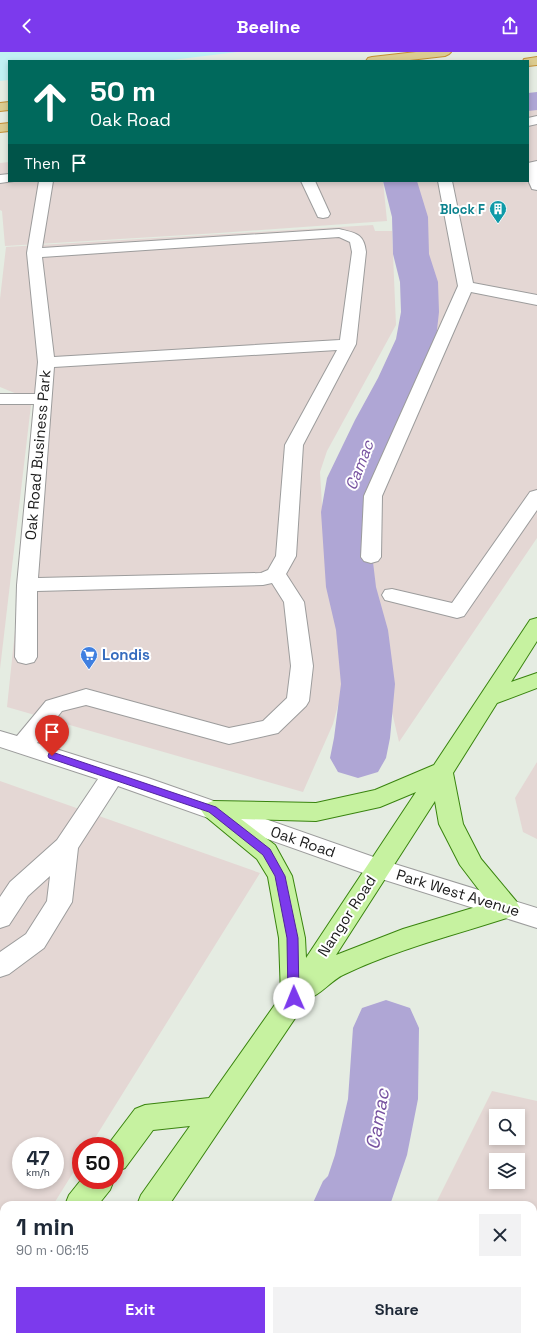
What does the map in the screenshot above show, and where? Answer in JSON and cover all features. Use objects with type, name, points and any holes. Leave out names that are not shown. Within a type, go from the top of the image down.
[{"type":"highway","points":[[380,60],[445,52]]},
{"type":"main road","name":"Nangor Road","points":[[155,1201],[294,998],[537,624]]},
{"type":"main road","points":[[489,698],[537,680]]},
{"type":"main road","points":[[213,810],[316,812],[380,798],[441,772],[451,824],[472,865],[507,908],[412,936],[334,968],[294,998]]},
{"type":"main road","points":[[213,810],[266,852],[280,876],[292,938],[294,998]]},
{"type":"main road","points":[[124,1147],[145,1118],[217,1110]]},
{"type":"main road","points":[[83,1201],[92,1189]]},
{"type":"street","points":[[537,166],[530,166],[537,186]]},
{"type":"street","name":"Oak Road Business Park","points":[[26,657],[27,585],[46,362],[34,253],[46,182]]},
{"type":"street","points":[[308,182],[323,214]]},
{"type":"street","points":[[371,557],[372,496],[466,286],[444,182]]},
{"type":"street","points":[[27,585],[263,578],[276,574],[286,556],[294,445],[348,344],[359,252],[358,242],[353,237],[339,233],[34,253]]},
{"type":"street","points":[[466,286],[537,300]]},
{"type":"street","points":[[46,362],[348,344]]},
{"type":"street","points":[[0,399],[44,399]]},
{"type":"street","points":[[392,595],[457,611],[537,496]]},
{"type":"street","points":[[22,746],[54,706],[86,698],[228,736],[270,727],[298,701],[302,666],[294,602],[276,574]]},
{"type":"street","name":"Oak Road","points":[[0,738],[113,775],[378,868]]},
{"type":"street","points":[[0,918],[19,889],[66,847],[113,775]]},
{"type":"street","points":[[0,966],[35,941],[59,902],[66,847]]},
{"type":"street","name":"Park West Avenue","points":[[378,868],[537,918]]},
{"type":"shaded area","points":[[0,52],[237,52],[172,60],[8,60],[8,80],[0,81]]},
{"type":"shaded area","points":[[537,105],[537,538],[399,742],[368,610],[355,513],[430,319],[415,182],[529,182],[529,107]]},
{"type":"shaded area","points":[[8,162],[8,182],[383,182],[387,221],[5,246],[2,211],[0,210],[0,163]]},
{"type":"shaded area","points":[[373,225],[375,231],[392,231],[396,325],[327,451],[320,472],[326,572],[343,657],[344,683],[333,724],[303,792],[7,707],[39,403],[0,387],[0,299],[6,247]]},
{"type":"shaded area","points":[[0,405],[31,405],[0,669]]},
{"type":"shaded area","points":[[537,762],[537,839],[523,832],[515,798]]},
{"type":"shaded area","points":[[0,781],[260,873],[96,1137],[72,1137],[72,1174],[64,1187],[64,1137],[12,1137],[12,1189],[63,1189],[55,1201],[0,1201]]},
{"type":"shaded area","points":[[492,1091],[537,1101],[537,1201],[437,1201]]},
{"type":"waterway","name":"Camac","points":[[529,102],[537,101]]},
{"type":"waterway","name":"Camac","points":[[358,758],[362,738],[368,684],[362,630],[351,587],[344,512],[350,478],[377,420],[399,378],[416,339],[420,312],[419,282],[411,254],[410,217],[400,182]]},
{"type":"waterway","name":"Camac","points":[[353,1201],[357,1197],[371,1155],[383,1099],[386,1028]]},
{"type":"place","name":"Block F","points":[[498,224]]},
{"type":"place","name":"Londis","points":[[89,670]]},
{"type":"route","points":[[52,756],[140,784],[213,810],[266,852],[280,876],[292,938],[294,998]]}]
